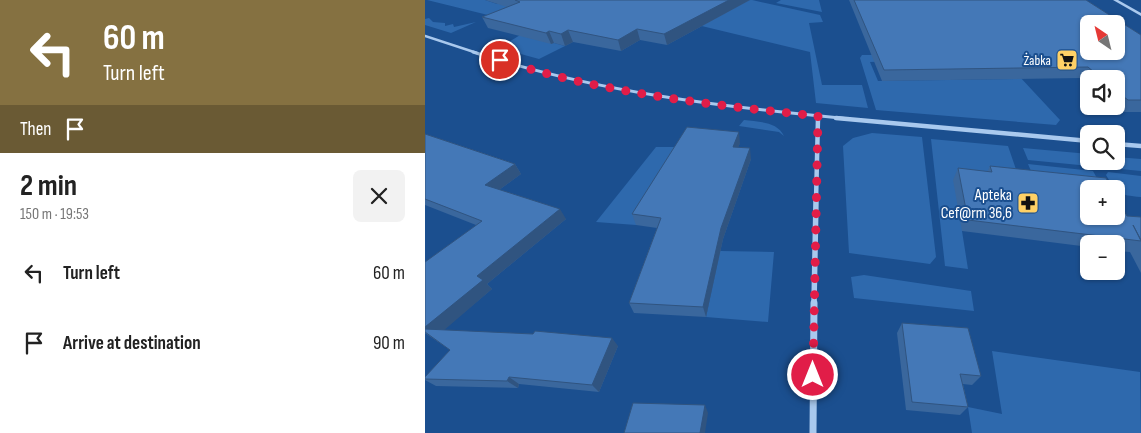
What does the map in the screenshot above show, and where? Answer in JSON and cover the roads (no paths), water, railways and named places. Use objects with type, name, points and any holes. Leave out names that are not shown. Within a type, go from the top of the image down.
[{"type":"street","points":[[1115,0],[1141,16]]},
{"type":"street","points":[[425,36],[519,66],[616,89],[728,106],[818,116],[1080,140]]},
{"type":"street","points":[[813,433],[814,258],[818,116]]},
{"type":"street","points":[[1125,145],[1141,146]]},
{"type":"place","name":"Żabka","points":[[1067,60]]},
{"type":"place","name":"Apteka Cef@rm 36,6","points":[[1028,203]]}]
